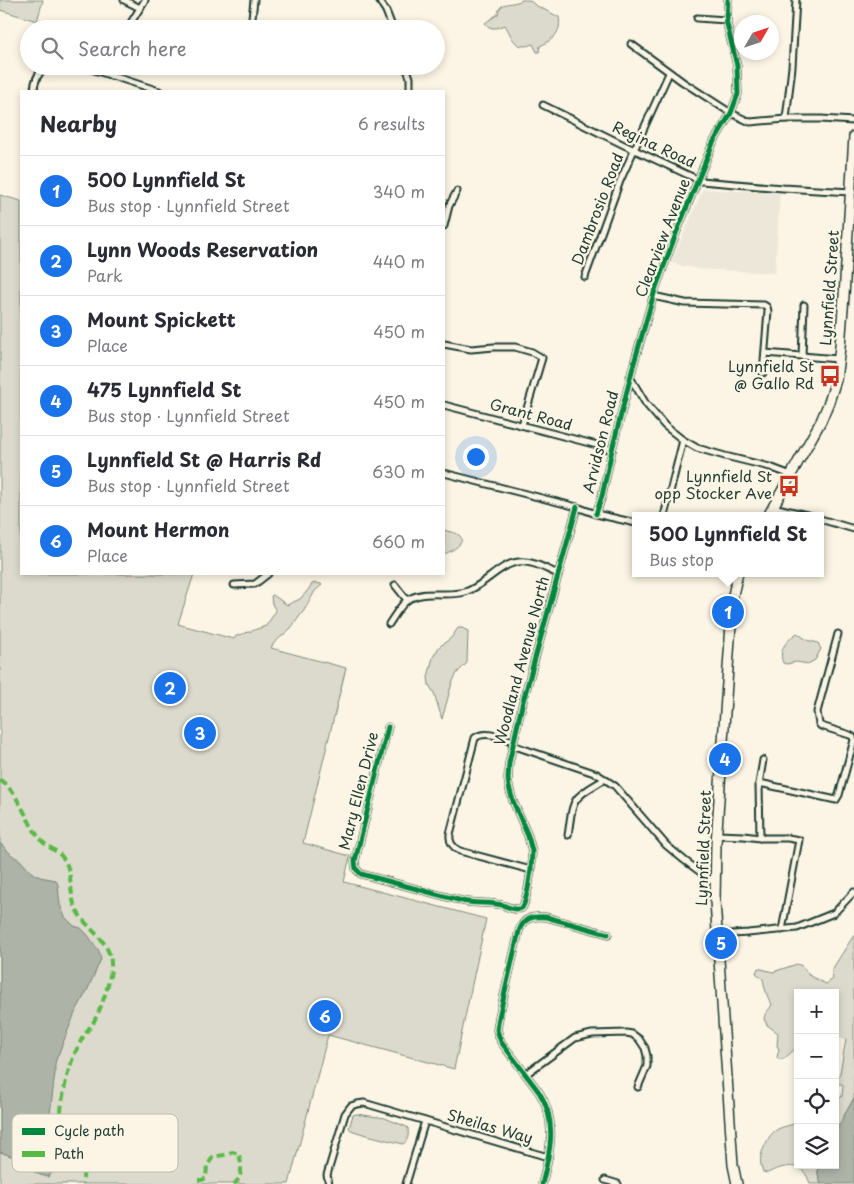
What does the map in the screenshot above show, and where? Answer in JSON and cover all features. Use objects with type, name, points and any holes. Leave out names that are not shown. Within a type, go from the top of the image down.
[{"type":"main road","name":"Lynnfield Street","points":[[771,512],[821,421],[836,380],[850,249],[854,136]]},
{"type":"main road","name":"Lynnfield Street","points":[[737,577],[733,595],[716,835],[715,883],[733,1165],[737,1184]]},
{"type":"street","points":[[124,0],[140,8]]},
{"type":"street","points":[[133,20],[145,0]]},
{"type":"street","points":[[252,20],[254,0]]},
{"type":"street","points":[[379,0],[390,20]]},
{"type":"street","name":"Clearview Avenue","points":[[630,377],[653,296],[677,230],[713,143],[731,114],[738,94],[737,66],[726,20],[728,0]]},
{"type":"street","points":[[786,119],[792,67],[796,0]]},
{"type":"street","points":[[698,18],[726,20]]},
{"type":"street","points":[[631,44],[669,73],[731,114],[750,122],[786,119],[854,121]]},
{"type":"street","name":"Dambrosio Road","points":[[586,277],[617,190],[669,73]]},
{"type":"street","points":[[34,90],[39,75]]},
{"type":"street","points":[[108,75],[155,90]]},
{"type":"street","points":[[409,75],[410,90]]},
{"type":"street","name":"Regina Road","points":[[543,105],[698,180],[724,184],[852,192]]},
{"type":"street","points":[[445,222],[449,206],[457,191]]},
{"type":"street","points":[[653,296],[685,303],[764,305],[767,307],[763,373]]},
{"type":"street","points":[[802,356],[804,305]]},
{"type":"street","points":[[445,344],[471,349],[515,347],[532,352],[542,358],[522,425]]},
{"type":"street","points":[[765,353],[838,359]]},
{"type":"street","points":[[630,377],[646,404],[665,426],[696,448],[770,467],[791,475]]},
{"type":"street","name":"Arvidson Road","points":[[596,514],[630,377]]},
{"type":"street","name":"Grant Road","points":[[445,405],[597,444],[612,450]]},
{"type":"street","points":[[665,512],[683,440]]},
{"type":"street","points":[[445,473],[577,506],[596,514],[632,522]]},
{"type":"street","name":"Woodland Avenue North","points":[[522,908],[531,870],[532,851],[528,836],[513,801],[509,787],[508,771],[513,743],[577,506]]},
{"type":"street","points":[[824,520],[854,529]]},
{"type":"street","points":[[389,624],[407,600],[419,595],[467,591],[509,565],[518,562],[533,564],[558,574]]},
{"type":"street","points":[[234,585],[255,584],[267,575]]},
{"type":"street","points":[[394,585],[407,600]]},
{"type":"street","points":[[759,784],[836,800],[839,796],[854,740],[850,735],[818,724],[817,712],[838,634]]},
{"type":"street","name":"Mary Ellen Drive","points":[[388,727],[355,861],[357,870],[361,874],[462,901],[499,904],[516,909],[522,908]]},
{"type":"street","points":[[531,870],[460,851],[453,846],[450,839],[452,824],[475,738],[479,735],[484,734],[513,743],[597,774],[605,779],[615,786],[666,845],[715,883]]},
{"type":"street","points":[[760,838],[759,784],[763,760]]},
{"type":"street","points":[[568,835],[576,800],[581,794],[605,779]]},
{"type":"street","points":[[716,835],[799,840],[782,930]]},
{"type":"street","points":[[717,935],[797,928],[834,913],[854,892]]},
{"type":"street","points":[[542,1184],[552,1135],[550,1115],[542,1096],[501,1042],[497,1027],[518,931],[522,924],[530,918],[537,916],[608,934]]},
{"type":"street","points":[[526,1074],[575,1038],[592,1034],[626,1033],[632,1034],[639,1039],[648,1056],[647,1066],[638,1087]]},
{"type":"street","name":"Sheilas Way","points":[[329,1184],[327,1175],[345,1114],[352,1106],[357,1104],[364,1104],[548,1157]]},
{"type":"street","name":"Sheilas Way","points":[[406,1184],[425,1121]]},
{"type":"street","points":[[605,1180],[618,1184]]},
{"type":"shaded area","points":[[0,0],[43,0],[37,20],[0,10]]},
{"type":"shaded area","points":[[529,0],[559,17],[560,22],[556,35],[540,46],[539,52],[537,52],[533,44],[521,46],[515,42],[505,25],[492,28],[485,23],[498,14],[504,5]]},
{"type":"shaded area","points":[[703,189],[780,193],[775,273],[698,269],[671,263]]},
{"type":"shaded area","points":[[0,195],[20,201],[20,575],[194,575],[178,624],[234,639],[236,636],[266,626],[276,611],[272,604],[271,596],[273,595],[287,605],[300,599],[312,584],[321,584],[291,628],[271,648],[346,668],[303,843],[350,856],[344,882],[486,919],[454,1069],[328,1035],[289,1184],[0,1184]]},
{"type":"shaded area","points":[[445,530],[458,534],[461,538],[460,544],[445,554]]},
{"type":"shaded area","points":[[458,628],[468,631],[467,663],[457,673],[452,683],[442,719],[434,693],[429,685],[428,677],[433,657],[439,647],[451,638]]},
{"type":"shaded area","points":[[797,633],[807,640],[818,643],[821,649],[815,660],[808,664],[796,662],[783,663],[782,650],[789,639]]},
{"type":"shaded area","points":[[0,843],[31,872],[40,877],[56,880],[60,905],[65,917],[74,926],[81,928],[87,934],[99,951],[101,959],[75,1013],[56,1060],[50,1114],[12,1114],[12,1156],[0,1152]]},
{"type":"shaded area","points":[[854,935],[854,1098],[839,1125],[839,1099],[842,1096],[843,1086],[839,1084],[839,1075],[846,1039],[839,1037],[839,989],[794,989],[794,1050],[784,1059],[778,1059],[778,1033],[767,1025],[764,1019],[772,1004],[767,995],[763,979],[756,973],[758,968],[773,972],[797,964],[802,966],[810,976],[826,984],[833,979],[833,968]]},
{"type":"shaded area","points":[[854,1098],[854,1184],[821,1184],[818,1169],[839,1169],[839,1125]]},
{"type":"shaded area","points":[[353,1115],[385,1118],[407,1127],[408,1133],[405,1143],[351,1130],[349,1128]]},
{"type":"shaded area","points":[[794,1124],[794,1167],[786,1167],[769,1173],[763,1172],[761,1156],[765,1145],[774,1131]]},
{"type":"shaded area","points":[[801,1169],[818,1169],[821,1184],[810,1184]]},
{"type":"shaded area","points":[[35,1172],[52,1172],[48,1177]]},
{"type":"marked path","points":[[0,780],[12,792],[40,839],[60,854],[65,861],[76,909],[86,924],[104,943],[111,959],[110,976],[104,997],[96,1017],[82,1038],[71,1063],[66,1079],[61,1114]]},
{"type":"marked path","points":[[198,1180],[206,1178],[207,1166],[213,1157],[232,1152],[239,1154],[241,1166],[239,1178],[234,1184]]},
{"type":"marked path","points":[[83,1172],[83,1184]]},
{"type":"cycle path","points":[[596,514],[634,363],[655,290],[713,143],[731,113],[738,94],[737,66],[726,20],[728,0]]},
{"type":"cycle path","points":[[388,727],[355,861],[356,869],[361,874],[462,901],[497,904],[514,909],[522,908],[528,889],[532,851],[509,787],[509,763],[522,705],[577,507]]},
{"type":"cycle path","points":[[542,1184],[550,1149],[549,1114],[539,1092],[501,1042],[497,1030],[519,931],[526,920],[533,917],[546,917],[608,934]]},
{"type":"place","name":"Lynnfield St @ Gallo Rd","points":[[830,376]]},
{"type":"place","name":"Lynnfield St opp Stocker Ave","points":[[789,486]]},
{"type":"place","name":"500 Lynnfield St","points":[[728,612]]},
{"type":"place","name":"Lynn Woods Reservation","points":[[170,688]]},
{"type":"place","name":"Mount Spickett","points":[[200,733]]},
{"type":"place","name":"475 Lynnfield St","points":[[725,759]]},
{"type":"place","name":"Lynnfield St @ Harris Rd","points":[[721,943]]},
{"type":"place","name":"Mount Hermon","points":[[325,1016]]}]
